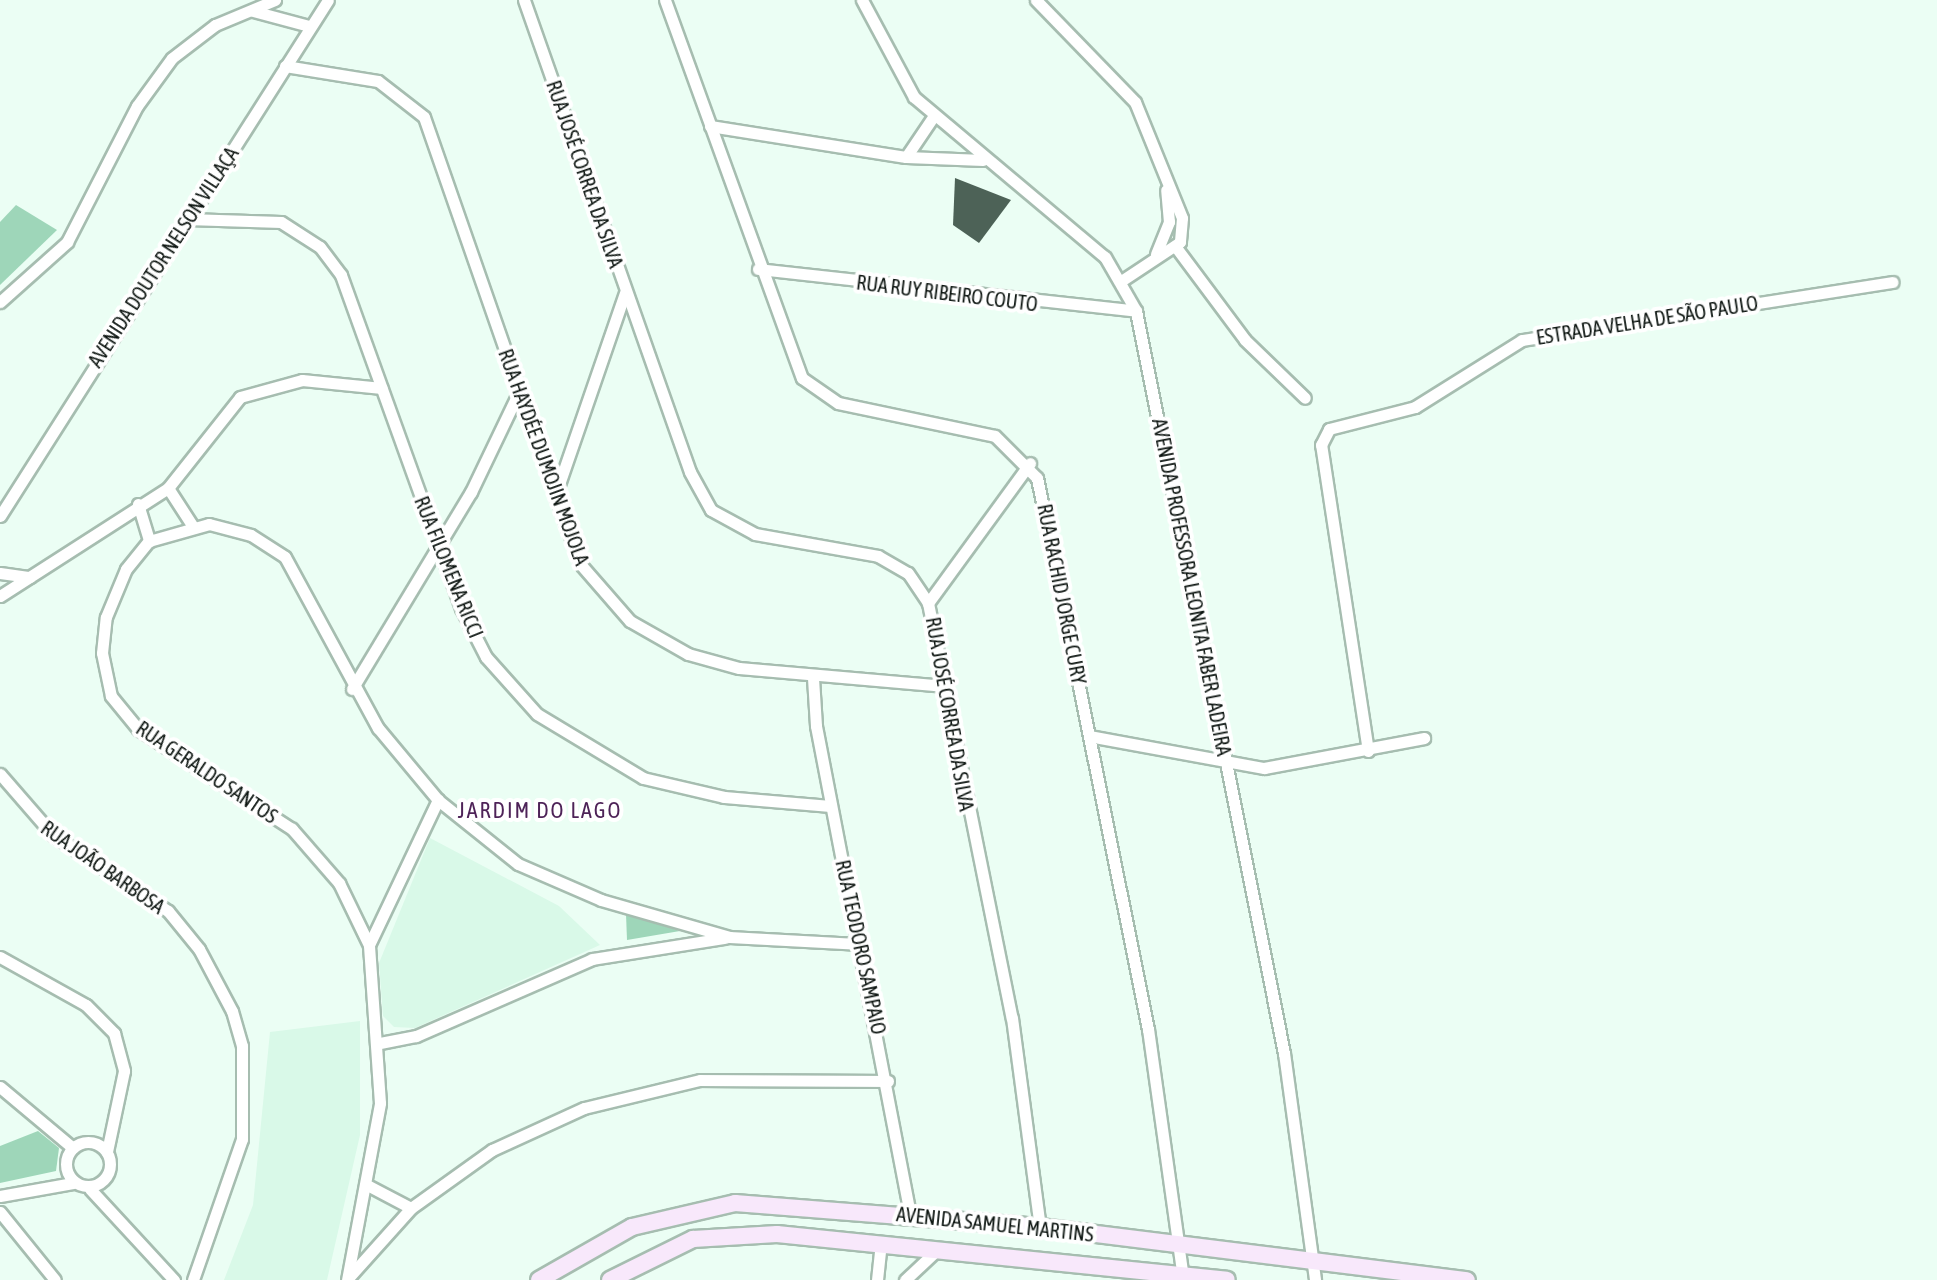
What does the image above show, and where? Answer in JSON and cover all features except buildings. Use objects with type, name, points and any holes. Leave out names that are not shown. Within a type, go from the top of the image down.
[{"type":"main road","name":"AVENIDA SAMUEL MARTINS","points":[[539,1280],[632,1227],[698,1208],[883,1213],[1040,1227],[1312,1257],[1467,1280]]},
{"type":"main road","points":[[881,1242],[883,1213]]},
{"type":"main road","points":[[933,1218],[938,1249]]},
{"type":"main road","name":"AVENIDA SAMUEL MARTINS","points":[[610,1280],[652,1254],[712,1236],[881,1242],[1227,1280]]},
{"type":"street","points":[[0,302],[67,242],[153,81],[188,42],[244,12],[275,0]]},
{"type":"street","name":"AVENIDA DOUTOR NELSON VILLAÇA","points":[[0,516],[328,0]]},
{"type":"street","name":"RUA JOSÉ CORREA DA SILVA","points":[[524,0],[625,293],[711,510],[755,534],[878,556],[908,573],[928,603],[1012,1018],[1040,1227]]},
{"type":"street","points":[[665,0],[789,359],[818,392],[863,410],[983,432],[1030,463],[928,603]]},
{"type":"street","name":"AVENIDA PROFESSORA LEONITA FABER LADEIRA","points":[[862,0],[904,83],[933,117],[1124,279],[1136,311],[1284,1053],[1315,1280]]},
{"type":"street","points":[[1036,0],[1135,102],[1184,227],[1175,246],[1156,255],[1124,279]]},
{"type":"street","points":[[244,12],[283,14],[309,26]]},
{"type":"street","name":"RUA HAYDÉE DUMOJIN MOJOLA","points":[[285,66],[378,81],[424,117],[518,394],[582,566],[630,621],[714,663],[813,678],[945,686]]},
{"type":"street","points":[[906,157],[933,117]]},
{"type":"street","points":[[710,126],[906,157],[983,160]]},
{"type":"street","points":[[1156,255],[1169,222],[1162,167]]},
{"type":"street","name":"RUA FILOMENA RICCI","points":[[187,219],[263,217],[320,247],[341,275],[437,545],[486,657],[573,741],[643,778],[684,790],[831,806]]},
{"type":"street","points":[[1175,246],[1245,340],[1305,398]]},
{"type":"street","name":"RUA RUY RIBEIRO COUTO","points":[[758,269],[1136,311]]},
{"type":"street","name":"ESTRADA VELHA DE SÃO PAULO","points":[[1368,751],[1321,445],[1329,429],[1415,407],[1522,340],[1892,282]]},
{"type":"street","points":[[555,496],[625,293]]},
{"type":"street","points":[[0,596],[138,504],[168,488],[224,411],[259,388],[302,380],[382,388]]},
{"type":"street","points":[[352,689],[437,545],[518,394]]},
{"type":"street","name":"RUA RACHID JORGE CURY","points":[[1030,463],[1047,510],[1182,1243],[1183,1277]]},
{"type":"street","points":[[168,488],[192,525]]},
{"type":"street","points":[[138,504],[149,541],[192,525],[242,532],[285,557],[352,689],[438,800],[518,864],[560,885],[730,937]]},
{"type":"street","name":"RUA GERALDO SANTOS","points":[[149,541],[126,569],[106,617],[102,653],[111,696],[138,729],[292,829],[339,883],[369,945],[380,1043],[369,1186],[347,1280]]},
{"type":"street","points":[[0,573],[31,577]]},
{"type":"street","name":"RUA TEODORO SAMPAIO","points":[[813,678],[831,806],[888,1081],[910,1215]]},
{"type":"street","points":[[1089,736],[1227,764],[1264,768],[1368,751],[1424,738]]},
{"type":"street","name":"RUA JOÃO BARBOSA","points":[[0,774],[53,835],[168,911],[199,949],[232,1011],[242,1046],[242,1139],[193,1280]]},
{"type":"street","points":[[369,945],[438,800]]},
{"type":"street","points":[[380,1043],[416,1036],[592,959],[730,937],[861,944]]},
{"type":"street","points":[[0,957],[86,1005],[114,1033],[123,1083],[104,1176],[90,1189]]},
{"type":"street","points":[[347,1280],[411,1208],[492,1150],[633,1093],[729,1078],[888,1081]]},
{"type":"street","points":[[0,1087],[73,1148]]},
{"type":"street","points":[[73,1148],[94,1141],[107,1152]]},
{"type":"street","points":[[73,1148],[73,1183]]},
{"type":"street","points":[[0,1196],[73,1183],[90,1189],[174,1280]]},
{"type":"street","points":[[369,1186],[411,1208]]},
{"type":"street","points":[[0,1212],[55,1280]]},
{"type":"street","points":[[877,1280],[881,1242]]},
{"type":"street","points":[[905,1280],[938,1249]]},
{"type":"shaded area","points":[[430,838],[559,906],[600,945],[415,1028],[394,1027],[383,1016],[379,963]]},
{"type":"shaded area","points":[[360,1021],[360,1135],[327,1280],[224,1280],[253,1205],[270,1032]]},
{"type":"green space","points":[[16,205],[57,230],[0,285],[0,222]]},
{"type":"green space","points":[[626,914],[680,931],[627,940]]},
{"type":"green space","points":[[38,1131],[59,1148],[56,1171],[0,1183],[0,1146]]},
{"type":"district","name":"JARDIM DO LAGO","points":[[540,811]]}]
